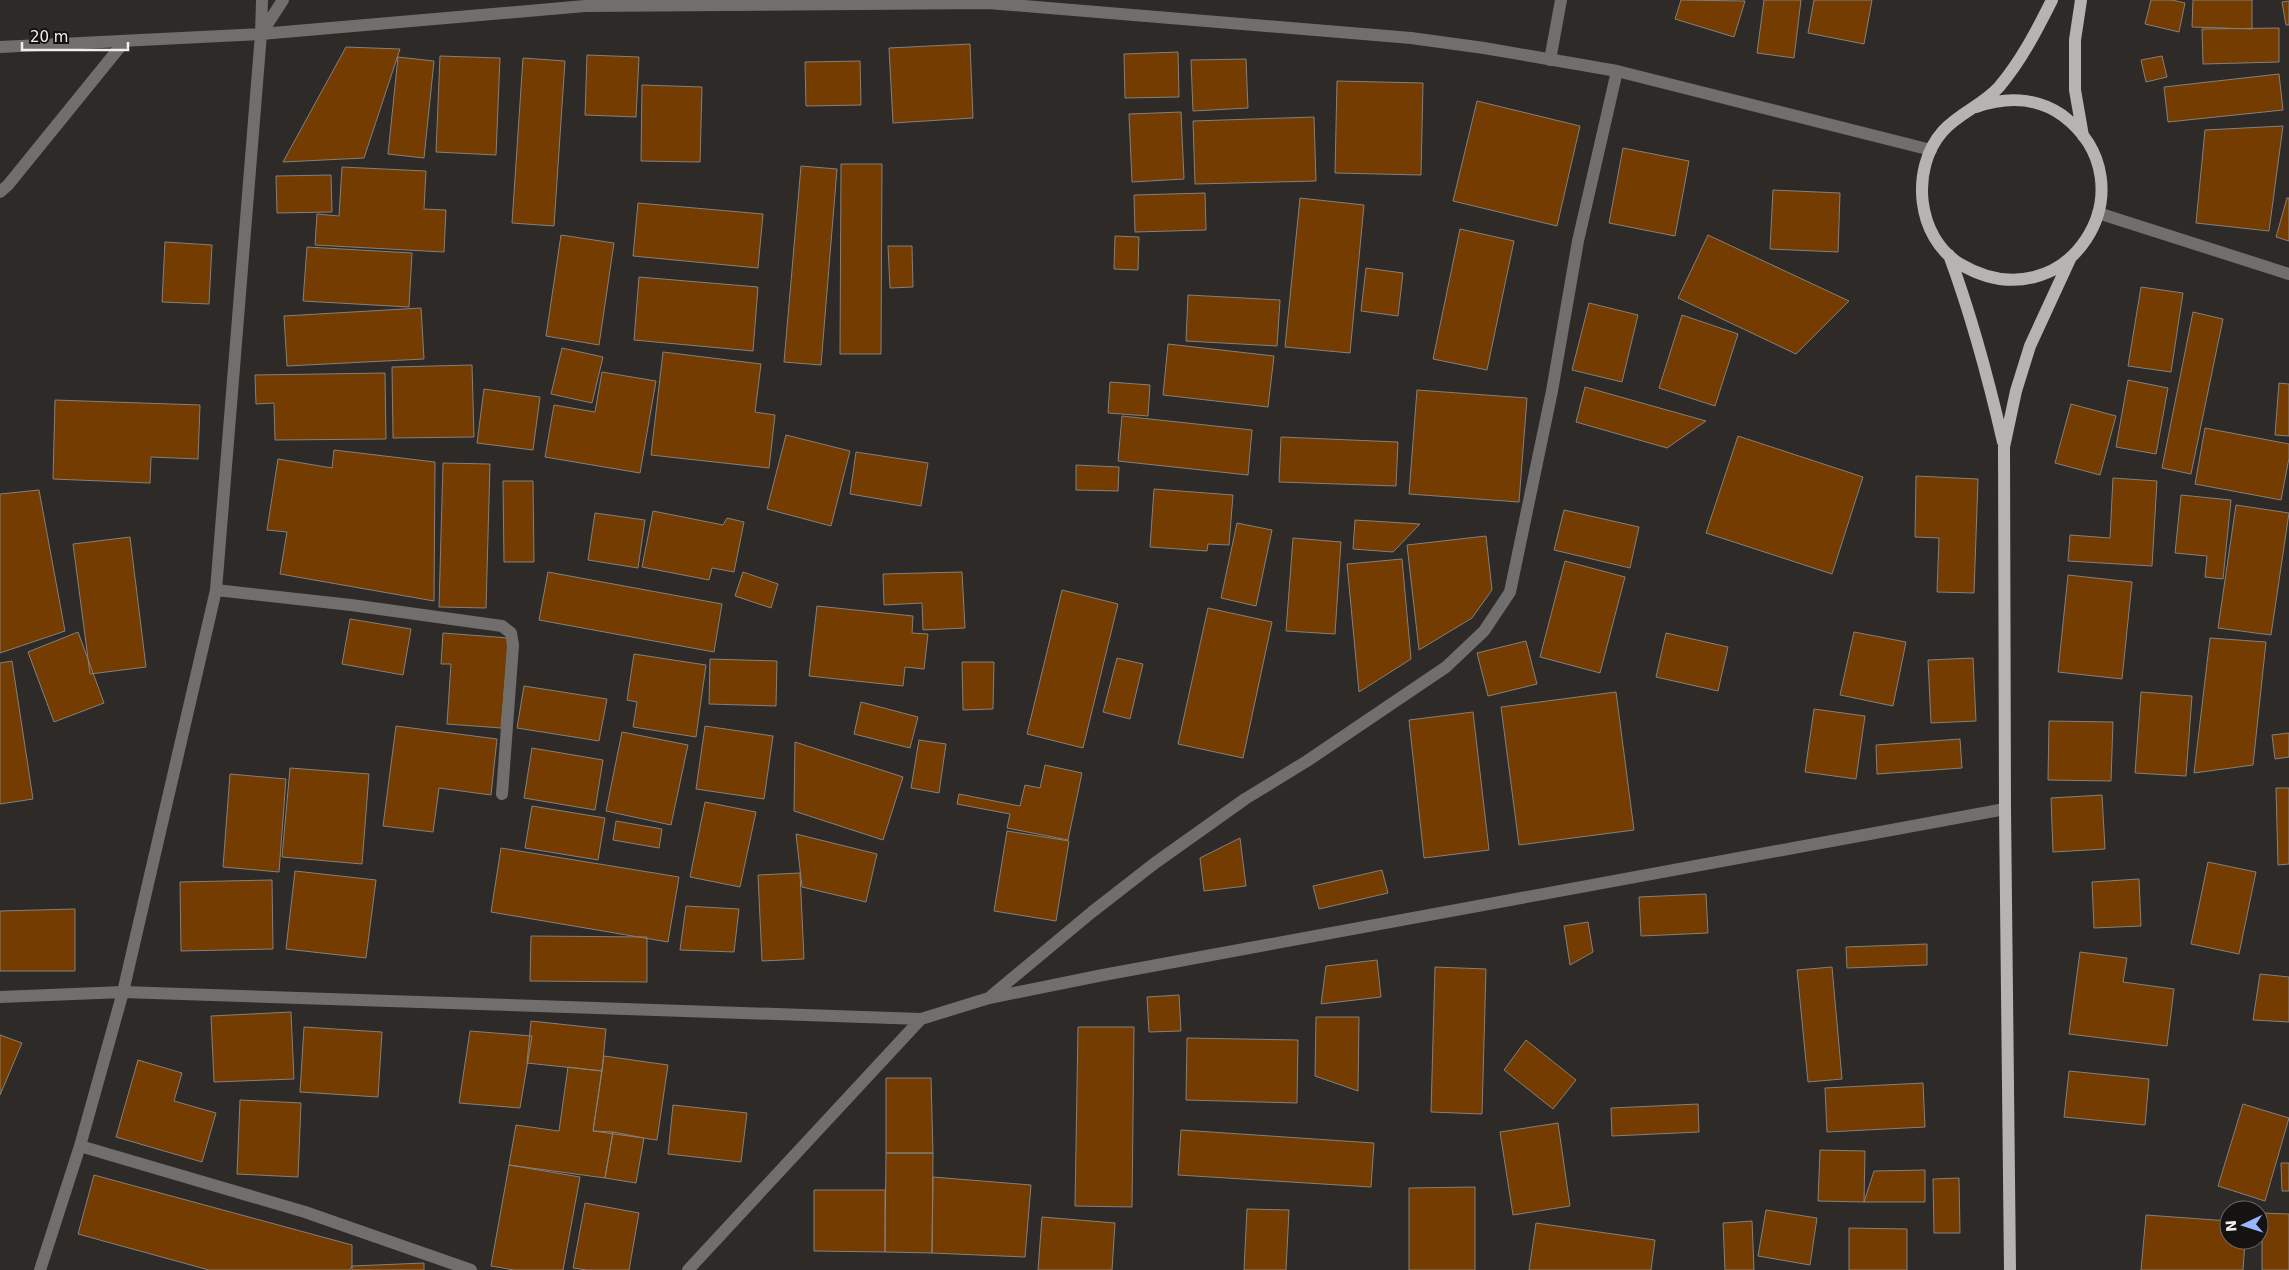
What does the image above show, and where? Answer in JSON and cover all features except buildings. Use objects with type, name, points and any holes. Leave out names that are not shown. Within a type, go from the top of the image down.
[{"type":"main road","points":[[2004,447],[1984,360],[1970,313],[1949,255],[1931,231],[1923,206],[1922,180],[1931,150],[1942,132],[1958,117],[1976,107],[1998,87],[2019,59],[2052,0]]},
{"type":"main road","points":[[2081,0],[2075,40],[2075,90],[2083,136]]},
{"type":"main road","points":[[1949,255],[1977,273],[2009,280],[2043,274],[2053,270],[2071,257],[2085,241],[2098,213],[2101,191],[2098,168],[2090,146],[2083,136],[2059,113],[2034,103],[2007,99],[1976,107]]},
{"type":"main road","points":[[2010,1270],[2005,809],[2004,447],[2016,391],[2030,346],[2071,257]]},
{"type":"street","points":[[40,1270],[80,1146],[123,992],[216,590],[262,34],[262,0]]},
{"type":"street","points":[[262,34],[283,0]]},
{"type":"street","points":[[1550,60],[1561,0]]},
{"type":"street","points":[[0,47],[262,34],[585,6],[988,3],[1411,38],[1484,48],[1617,71],[1931,150]]},
{"type":"street","points":[[0,192],[8,185],[124,42]]},
{"type":"street","points":[[989,998],[1155,862],[1245,799],[1307,761],[1446,667],[1484,631],[1510,592],[1552,391],[1578,241],[1617,71]]},
{"type":"street","points":[[2098,213],[2289,274]]},
{"type":"street","points":[[216,590],[351,605],[502,626],[511,633],[513,645],[502,794]]},
{"type":"street","points":[[0,997],[123,992],[921,1019],[989,998],[2005,809]]},
{"type":"street","points":[[688,1270],[921,1019]]},
{"type":"street","points":[[80,1146],[305,1212],[471,1270]]}]
